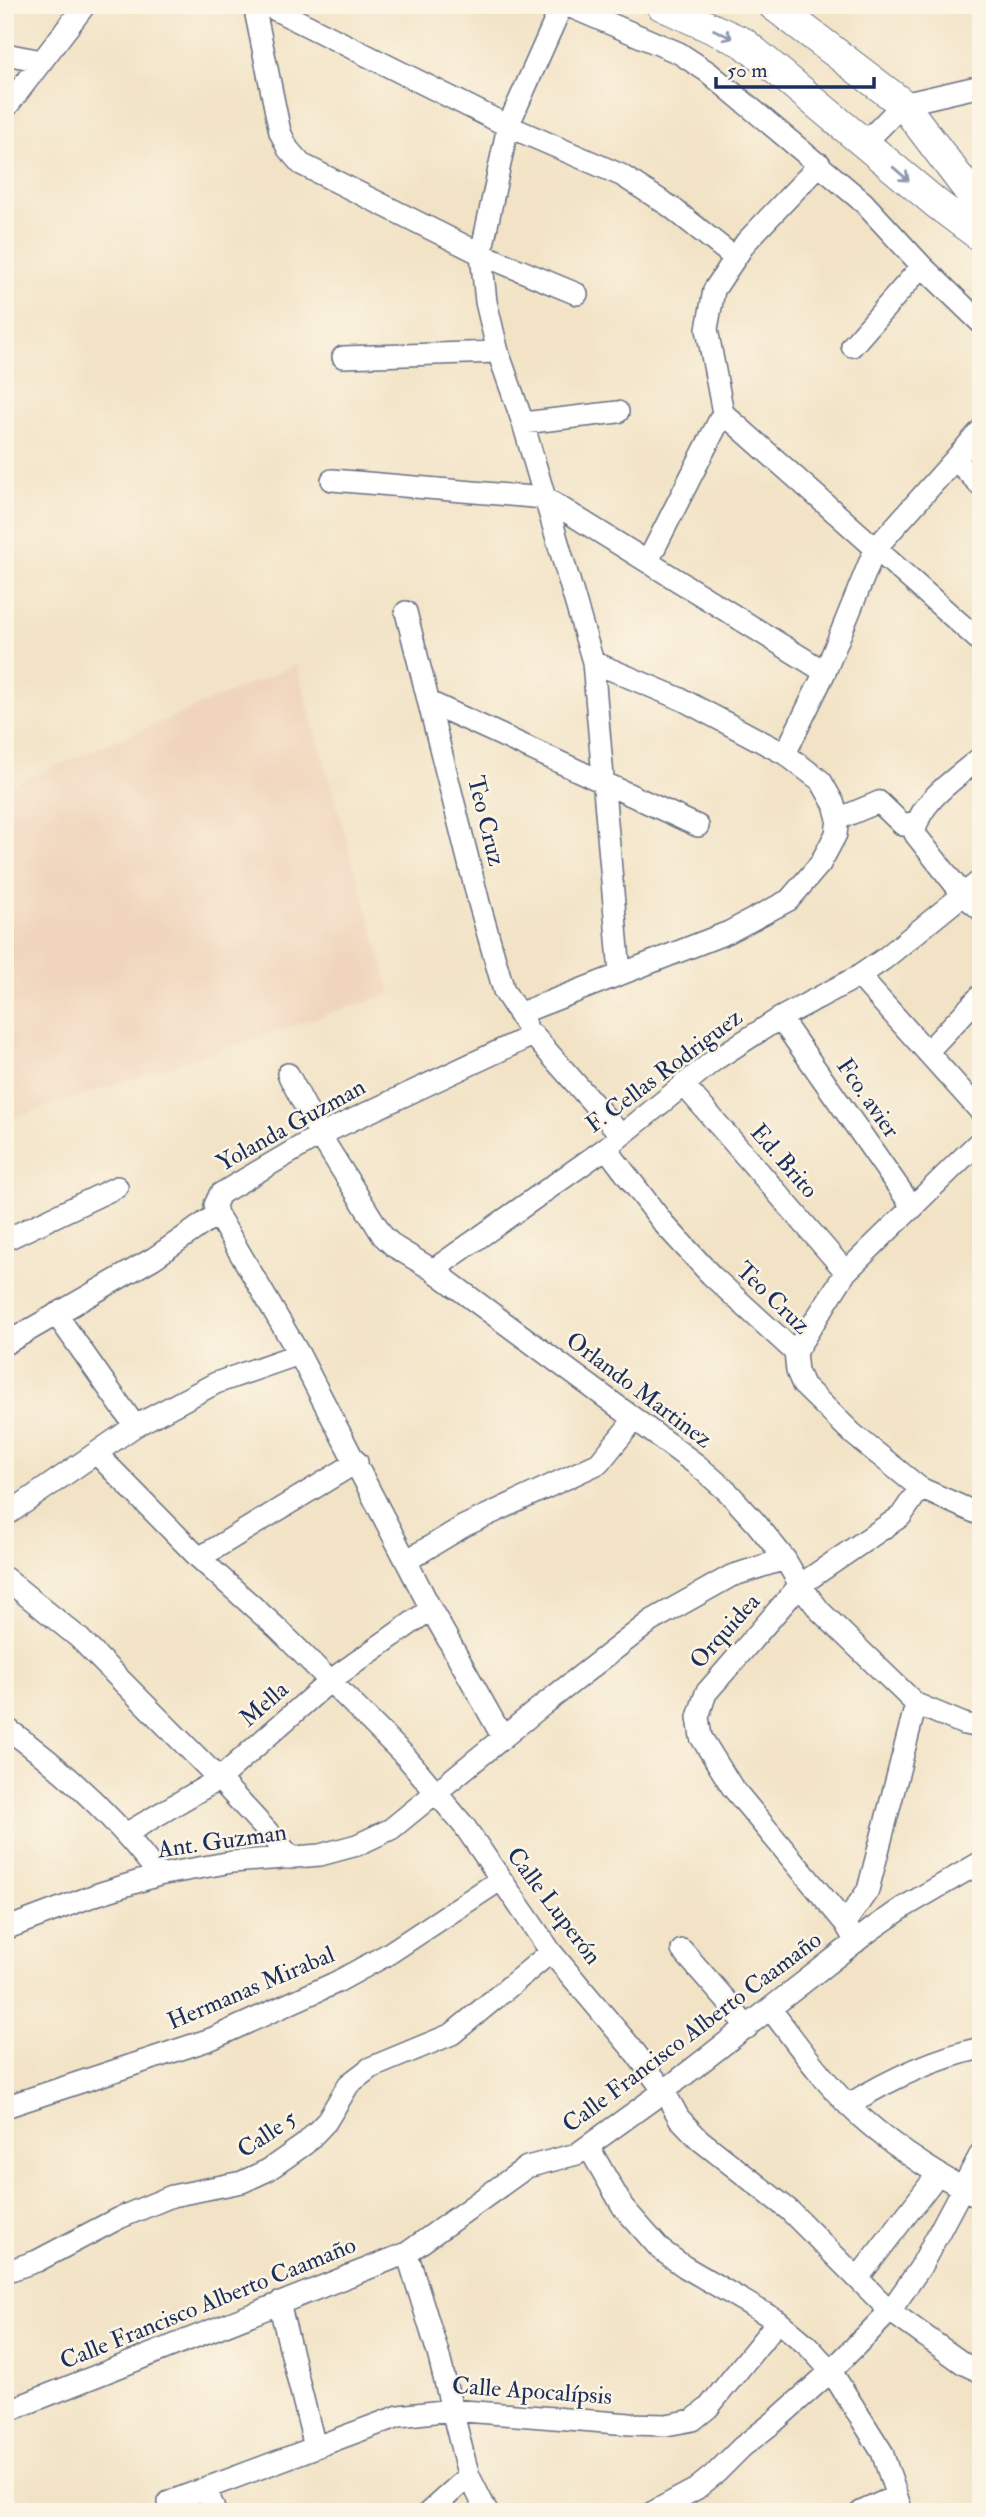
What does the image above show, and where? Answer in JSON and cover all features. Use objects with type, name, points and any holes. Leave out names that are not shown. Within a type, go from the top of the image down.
[{"type":"street","points":[[5,109],[85,5]]},
{"type":"street","points":[[254,5],[280,132],[288,149],[301,164],[481,254],[577,294]]},
{"type":"street","points":[[266,5],[508,127],[621,175],[671,207],[735,258]]},
{"type":"street","points":[[620,973],[593,662],[523,423],[498,352],[486,302],[481,254],[508,127],[564,5],[679,53],[708,72],[863,202],[922,266],[981,323]]},
{"type":"street","points":[[661,5],[744,43],[937,204],[981,237]]},
{"type":"street","points":[[773,5],[903,104],[981,207]]},
{"type":"street","points":[[5,54],[42,61]]},
{"type":"street","points":[[865,143],[903,104],[981,86]]},
{"type":"street","points":[[648,561],[723,413],[708,329],[713,290],[746,242],[820,164]]},
{"type":"street","points":[[852,345],[922,266]]},
{"type":"street","points":[[343,357],[498,352]]},
{"type":"street","points":[[523,423],[618,412]]},
{"type":"street","points":[[723,413],[981,642]]},
{"type":"street","points":[[785,754],[825,672],[875,549],[981,430]]},
{"type":"street","points":[[956,459],[981,486]]},
{"type":"street","points":[[332,480],[545,499],[825,672]]},
{"type":"street","name":"Teo Cruz","points":[[406,612],[483,916],[504,991],[518,1014],[551,1054],[613,1142],[664,1224],[711,1275],[796,1352],[797,1371],[803,1385],[853,1434],[920,1488],[981,1516]]},
{"type":"street","points":[[518,1014],[729,932],[789,900],[820,864],[836,834],[838,819],[834,804],[821,781],[785,754],[683,700],[593,662]]},
{"type":"street","points":[[429,702],[698,826]]},
{"type":"street","points":[[981,757],[924,807],[916,822],[915,834],[964,895],[981,910]]},
{"type":"street","points":[[838,819],[879,802],[903,825],[916,822]]},
{"type":"street","name":"F. Cellas Rodriguez","points":[[433,1270],[613,1142],[713,1061],[780,1018],[859,976],[884,959],[981,880]]},
{"type":"street","points":[[859,976],[981,1112]]},
{"type":"street","points":[[927,1052],[981,995]]},
{"type":"street","name":"Fco. avier","points":[[780,1018],[913,1208]]},
{"type":"street","name":"Yolanda Guzman","points":[[5,1344],[154,1258],[217,1214],[215,1205],[220,1194],[320,1135],[533,1035]]},
{"type":"street","name":"Orlando Martinez","points":[[289,1074],[320,1135],[383,1236],[433,1270],[727,1491],[785,1559],[820,1611],[916,1704],[964,1724],[981,1727]]},
{"type":"street","name":"Ed. Brito","points":[[683,1084],[846,1272]]},
{"type":"street","points":[[796,1352],[846,1272],[981,1140]]},
{"type":"street","points":[[5,1240],[117,1186]]},
{"type":"street","points":[[217,1214],[299,1354],[406,1561],[503,1738]]},
{"type":"street","points":[[56,1314],[135,1426]]},
{"type":"street","points":[[5,1516],[135,1426],[216,1383],[299,1354]]},
{"type":"street","points":[[406,1561],[464,1526],[599,1463],[634,1420]]},
{"type":"street","name":"Calle Luperón","points":[[96,1453],[199,1558],[331,1680],[407,1758],[465,1827],[551,1952],[634,2051],[664,2091],[679,2118],[700,2140],[789,2210],[890,2311],[964,2364],[981,2372]]},
{"type":"street","points":[[199,1558],[357,1462]]},
{"type":"street","name":"Orquidea","points":[[845,1923],[732,1787],[701,1737],[698,1717],[706,1693],[800,1585],[901,1516],[920,1488]]},
{"type":"street","name":"Ant. Guzman","points":[[5,1929],[98,1894],[159,1875],[232,1862],[320,1855],[357,1845],[391,1829],[651,1621],[731,1576],[785,1559]]},
{"type":"street","points":[[5,1578],[79,1638],[219,1779],[292,1858]]},
{"type":"street","name":"Mella","points":[[127,1833],[219,1779],[331,1680],[431,1608]]},
{"type":"street","points":[[856,1942],[845,1923],[868,1890],[916,1704]]},
{"type":"street","points":[[5,1727],[47,1757],[127,1833],[159,1875]]},
{"type":"street","name":"Calle Francisco Alberto Caamaño","points":[[5,2412],[407,2253],[527,2167],[577,2154],[664,2091],[904,1907],[981,1862]]},
{"type":"street","name":"Hermanas Mirabal","points":[[5,2107],[211,2039],[337,1982],[388,1954],[500,1880]]},
{"type":"street","points":[[682,1950],[747,2028]]},
{"type":"street","name":"Calle 5","points":[[5,2272],[37,2261],[119,2218],[172,2196],[242,2182],[268,2170],[305,2144],[326,2122],[349,2084],[370,2068],[452,2034],[551,1952]]},
{"type":"street","points":[[771,2010],[848,2105],[901,2150],[972,2194]]},
{"type":"street","points":[[848,2105],[915,2069],[951,2055],[981,2048]]},
{"type":"street","points":[[588,2146],[622,2207],[661,2250],[778,2321],[808,2346],[831,2371],[882,2452],[899,2504],[861,2512]]},
{"type":"street","points":[[653,2512],[696,2489],[831,2371],[890,2311],[972,2194],[981,2152]]},
{"type":"street","points":[[858,2278],[938,2174]]},
{"type":"street","points":[[407,2253],[438,2353],[469,2476],[487,2512]]},
{"type":"street","points":[[279,2303],[315,2447]]},
{"type":"street","name":"Calle Apocalípsis","points":[[169,2502],[399,2416],[451,2410],[666,2426],[693,2420],[708,2408],[778,2321]]},
{"type":"street","points":[[429,2512],[469,2476]]},
{"type":"street","points":[[206,2488],[215,2512]]},
{"type":"shaded area","points":[[296,665],[391,993],[5,1121],[5,813],[11,785]]}]
